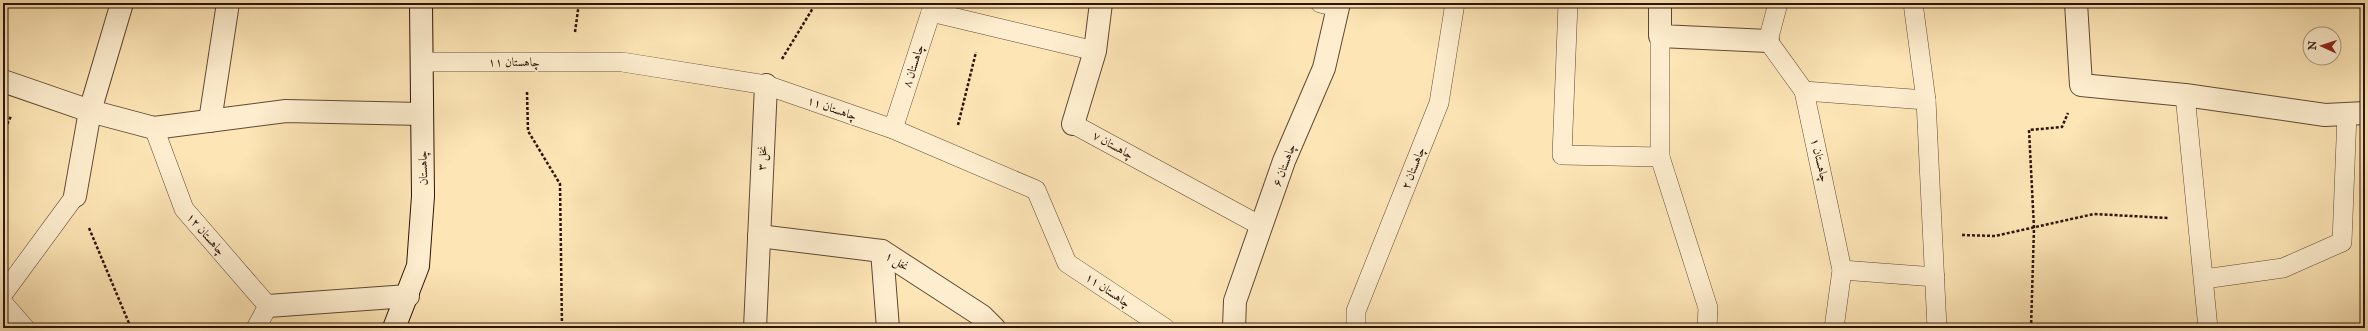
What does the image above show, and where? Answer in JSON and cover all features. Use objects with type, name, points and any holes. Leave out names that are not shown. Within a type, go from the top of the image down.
[{"type":"street","points":[[75,196],[90,111],[122,3]]},
{"type":"street","points":[[210,121],[228,3]]},
{"type":"street","name":"چاهستان","points":[[394,328],[408,296],[418,266],[423,196],[421,3]]},
{"type":"street","name":"چاهستان ۷","points":[[1073,124],[1095,51],[1101,3]]},
{"type":"street","points":[[1660,3],[1660,36],[1768,42]]},
{"type":"street","points":[[2076,3],[2081,85],[2185,95],[2325,115],[2356,113]]},
{"type":"street","name":"چاهستان ۶","points":[[1234,328],[1235,301],[1284,161],[1324,68],[1332,4]]},
{"type":"street","points":[[3,81],[90,111],[154,128],[286,111],[422,114]]},
{"type":"street","name":"نخل ۳","points":[[755,328],[766,85]]},
{"type":"street","name":"نخل ۱","points":[[759,236],[882,251],[982,316],[994,328]]},
{"type":"street","points":[[882,251],[888,328]]},
{"type":"street","points":[[268,306],[408,296]]},
{"type":"lane","name":"چاهستان ۲","points":[[1356,328],[1356,311],[1439,103],[1455,3]]},
{"type":"lane","points":[[1568,3],[1562,155],[1660,157]]},
{"type":"lane","points":[[1768,42],[1778,3]]},
{"type":"lane","points":[[1913,3],[1926,100],[1937,328]]},
{"type":"lane","points":[[931,8],[983,25],[1095,51]]},
{"type":"lane","name":"چاهستان ۸","points":[[893,129],[931,8]]},
{"type":"lane","points":[[1660,36],[1660,157],[1708,308],[1707,328]]},
{"type":"lane","name":"چاهستان ۱","points":[[1768,42],[1804,91],[1842,270],[1834,328]]},
{"type":"lane","name":"چاهستان ۱۱","points":[[422,62],[622,62],[766,85],[893,129],[1036,190],[1067,263],[1165,328]]},
{"type":"lane","points":[[1804,91],[1926,100]]},
{"type":"lane","points":[[2185,95],[2208,328]]},
{"type":"lane","points":[[2204,279],[2282,268],[2342,242],[2356,113]]},
{"type":"lane","name":"چاهستان ۷","points":[[1073,124],[1261,226]]},
{"type":"lane","name":"چاهستان ۱۲","points":[[154,128],[184,209],[268,306]]},
{"type":"lane","points":[[3,294],[75,196]]},
{"type":"lane","points":[[1842,270],[1935,277]]},
{"type":"lane","points":[[3,303],[25,328]]},
{"type":"lane","points":[[256,328],[268,306]]},
{"type":"path","points":[[766,85],[816,3]]},
{"type":"path","points":[[950,154],[983,25]]},
{"type":"path","points":[[526,62],[528,131],[560,184],[562,328]]},
{"type":"path","points":[[2031,328],[2034,228],[2030,130],[2062,127],[2081,85]]},
{"type":"path","points":[[75,196],[130,328]]},
{"type":"path","points":[[1933,235],[1995,236],[2094,214],[2197,219]]}]
